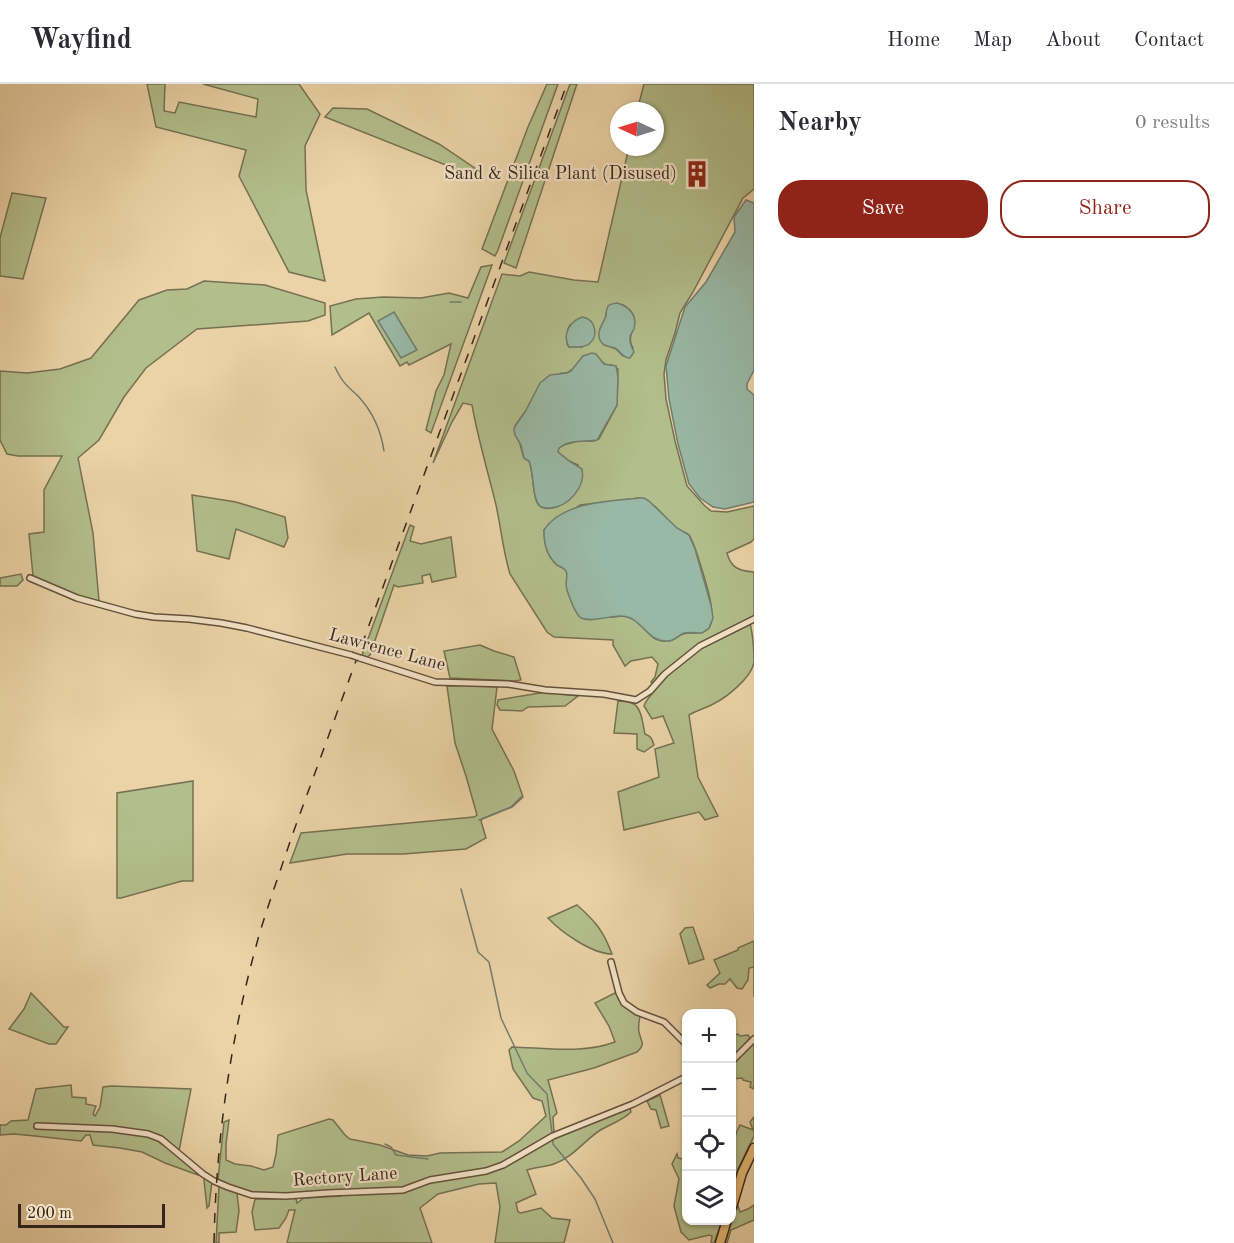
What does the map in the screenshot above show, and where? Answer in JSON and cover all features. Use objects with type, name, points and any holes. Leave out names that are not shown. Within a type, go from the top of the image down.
[{"type":"main road","points":[[736,1193],[742,1173],[754,1148]]},
{"type":"main road","points":[[720,1243],[726,1225]]},
{"type":"street","name":"Lawrence Lane","points":[[30,578],[77,598],[135,614],[247,628],[351,655],[435,682],[508,684],[545,690],[604,694],[636,700],[650,691],[665,674],[700,646],[754,619]]},
{"type":"street","points":[[611,962],[624,1003],[637,1012],[668,1025],[682,1039]]},
{"type":"street","points":[[736,1056],[754,1039]]},
{"type":"street","name":"Rectory Lane","points":[[37,1126],[112,1129],[148,1134],[161,1139],[203,1174],[228,1187],[252,1195],[286,1196],[403,1190],[430,1180],[486,1171],[503,1165],[553,1136],[633,1104],[682,1080]]},
{"type":"green space","points":[[147,84],[165,84],[164,111],[175,113],[179,102],[256,117],[258,99],[203,84],[299,84],[320,114],[305,146],[306,190],[325,281],[289,272],[239,176],[246,150],[156,127]]},
{"type":"green space","points":[[547,84],[558,84],[495,256],[482,249],[528,127]]},
{"type":"green space","points":[[570,84],[577,84],[516,268],[504,263]]},
{"type":"green space","points":[[644,84],[754,84],[754,189],[743,198],[680,313],[664,374],[666,399],[687,486],[711,511],[727,512],[754,506],[754,539],[727,553],[736,568],[754,572],[754,618],[749,620],[754,662],[749,674],[732,691],[712,705],[689,715],[698,777],[718,816],[705,820],[699,812],[624,830],[618,792],[659,777],[655,749],[674,743],[663,716],[652,719],[644,706],[658,684],[654,685],[651,682],[655,677],[658,664],[652,657],[631,661],[625,666],[613,645],[613,640],[554,637],[547,632],[510,574],[472,405],[463,403],[433,463],[502,274],[520,276],[529,272],[598,282],[627,156],[664,156],[664,102],[639,102]],"holes":[[[623,305],[630,310],[634,321],[631,337],[633,348],[623,356],[616,349],[605,345],[600,329],[607,310]],[[570,325],[582,347],[569,347],[567,344]],[[583,356],[600,360],[607,366],[612,365],[618,369],[617,405],[599,439],[560,446],[558,452],[578,465],[576,492],[562,504],[544,508],[536,501],[531,466],[524,458],[515,426],[561,373],[571,371]],[[639,498],[651,503],[677,529],[688,534],[692,540],[710,599],[711,623],[709,628],[703,632],[683,634],[669,641],[661,641],[630,617],[600,616],[576,610],[567,588],[566,572],[553,561],[548,553],[544,530],[580,505]]]},
{"type":"green space","points":[[333,108],[367,109],[439,144],[479,171],[481,179],[325,117]]},
{"type":"green space","points":[[12,193],[46,198],[23,279],[0,276],[0,238]]},
{"type":"green space","points":[[492,265],[431,433],[426,430],[436,391],[444,375],[451,344],[409,365],[407,362],[400,366],[369,313],[332,335],[330,306],[356,299],[421,298],[449,293],[468,298],[481,267]]},
{"type":"green space","points":[[204,281],[265,285],[325,303],[325,315],[308,321],[197,329],[146,368],[124,397],[99,440],[78,458],[93,533],[99,601],[73,594],[33,576],[29,534],[44,532],[44,490],[62,456],[7,454],[0,440],[0,371],[27,373],[60,369],[91,358],[139,300],[167,290],[187,289]]},
{"type":"green space","points":[[192,495],[236,502],[285,517],[288,538],[284,547],[236,529],[229,559],[197,551]]},
{"type":"green space","points":[[410,525],[414,527],[410,541],[421,544],[451,537],[456,577],[432,582],[430,574],[422,576],[423,583],[398,587],[394,585],[370,655],[367,657],[362,655]]},
{"type":"green space","points":[[21,574],[23,580],[17,586],[0,586],[0,578]]},
{"type":"green space","points":[[480,645],[514,657],[521,680],[450,678],[444,651]]},
{"type":"green space","points":[[447,686],[497,687],[492,729],[514,771],[523,797],[512,807],[482,819],[486,838],[466,849],[403,854],[347,854],[290,863],[301,833],[477,815],[455,743]]},
{"type":"green space","points":[[546,692],[578,696],[565,706],[528,707],[522,711],[500,710],[497,705],[498,700]]},
{"type":"green space","points":[[618,701],[637,706],[645,734],[651,738],[654,745],[644,752],[637,749],[637,734],[614,733]]},
{"type":"green space","points":[[193,781],[193,881],[182,881],[117,898],[117,793]]},
{"type":"green space","points":[[577,905],[598,927],[612,954],[595,950],[577,941],[548,918]]},
{"type":"green space","points":[[693,927],[704,959],[689,964],[680,934],[685,928]]},
{"type":"green space","points":[[754,941],[754,967],[749,968],[748,980],[742,989],[737,988],[730,979],[725,984],[710,988],[707,985],[720,973],[714,960]]},
{"type":"green space","points":[[617,992],[640,1016],[639,1030],[642,1045],[640,1049],[594,1068],[548,1080],[557,1113],[553,1117],[554,1133],[509,1160],[493,1166],[493,1170],[556,1137],[630,1108],[631,1112],[599,1131],[567,1158],[554,1164],[527,1170],[536,1194],[516,1203],[518,1212],[541,1208],[552,1218],[570,1220],[564,1243],[495,1243],[500,1207],[496,1183],[479,1184],[438,1194],[420,1208],[432,1243],[287,1243],[295,1210],[289,1210],[279,1228],[255,1230],[252,1212],[255,1199],[294,1198],[297,1203],[304,1198],[342,1195],[257,1194],[218,1180],[224,1122],[229,1120],[226,1160],[264,1170],[273,1167],[278,1135],[329,1119],[333,1120],[350,1139],[380,1145],[408,1155],[502,1152],[519,1141],[546,1116],[542,1101],[533,1098],[513,1069],[509,1050],[512,1047],[577,1049],[615,1042],[609,1026],[595,1003]]},
{"type":"green space","points":[[31,993],[64,1027],[68,1027],[56,1044],[49,1044],[9,1029],[24,1009]]},
{"type":"green space","points":[[736,1035],[748,1035],[750,1038],[736,1054]]},
{"type":"green space","points":[[754,1041],[754,1089],[750,1087],[751,1082],[742,1078],[736,1079],[736,1059]]},
{"type":"green space","points":[[71,1085],[72,1097],[86,1098],[86,1104],[96,1106],[93,1114],[95,1116],[100,1107],[103,1087],[191,1089],[179,1151],[165,1139],[160,1143],[187,1161],[198,1175],[142,1152],[93,1145],[90,1135],[86,1135],[81,1141],[14,1134],[0,1135],[0,1125],[6,1125],[11,1121],[28,1120],[36,1089]]},
{"type":"green space","points":[[660,1095],[669,1126],[661,1128],[656,1110],[651,1109],[647,1101]]},
{"type":"green space","points":[[754,1117],[754,1136],[736,1176],[736,1133],[740,1125],[753,1130],[750,1122]]},
{"type":"green space","points":[[677,1154],[678,1158],[682,1159],[682,1225],[721,1225],[714,1243],[711,1243],[712,1236],[709,1235],[689,1240],[681,1232],[674,1206],[679,1179],[672,1164]]},
{"type":"green space","points":[[206,1177],[212,1181],[207,1208],[204,1180]]},
{"type":"green space","points":[[219,1186],[237,1193],[239,1211],[236,1232],[219,1233],[219,1243],[216,1243]]},
{"type":"green space","points":[[736,1205],[740,1212],[754,1205],[754,1220],[731,1230],[727,1243],[723,1243],[729,1225],[736,1225]]},
{"type":"shaded area","points":[[746,200],[754,203],[754,370],[747,389],[754,395],[754,502],[725,509],[713,507],[700,498],[689,484],[669,399],[666,366],[685,307],[706,282],[735,232],[734,217]]},
{"type":"shaded area","points":[[617,303],[629,309],[635,320],[634,329],[630,335],[634,352],[630,358],[615,348],[603,344],[599,336],[608,306]]},
{"type":"shaded area","points":[[394,312],[417,350],[401,358],[378,321]]},
{"type":"shaded area","points":[[582,317],[587,318],[593,324],[594,337],[587,345],[569,347],[566,338],[568,329]]},
{"type":"shaded area","points":[[596,354],[604,364],[616,366],[617,405],[597,440],[572,442],[559,448],[558,452],[582,469],[581,483],[574,495],[563,504],[550,508],[542,507],[537,503],[531,466],[524,458],[521,445],[515,435],[515,426],[540,383],[550,375],[571,371],[583,356]]},
{"type":"shaded area","points":[[644,498],[677,528],[689,535],[695,549],[713,618],[709,628],[702,633],[684,633],[670,641],[661,640],[654,638],[629,617],[618,616],[590,620],[581,618],[568,593],[566,571],[556,564],[548,552],[544,530],[562,514],[587,505]]},
{"type":"waterway","points":[[450,302],[461,302]]},
{"type":"waterway","points":[[335,367],[342,380],[372,415],[381,436],[384,451]]},
{"type":"waterway","points":[[479,820],[511,807],[521,797]]},
{"type":"waterway","points":[[461,889],[478,952],[489,962],[501,1018],[527,1073],[547,1094],[552,1133]]},
{"type":"waterway","points":[[553,1140],[553,1144],[595,1199],[613,1243]]},
{"type":"waterway","points":[[385,1144],[391,1147],[396,1155],[428,1159]]},
{"type":"railway","points":[[214,1243],[218,1164],[227,1086],[241,1008],[260,932],[293,833],[567,84]]},
{"type":"place","name":"Sand & Silica Plant (Disused)","points":[[697,174]]}]
